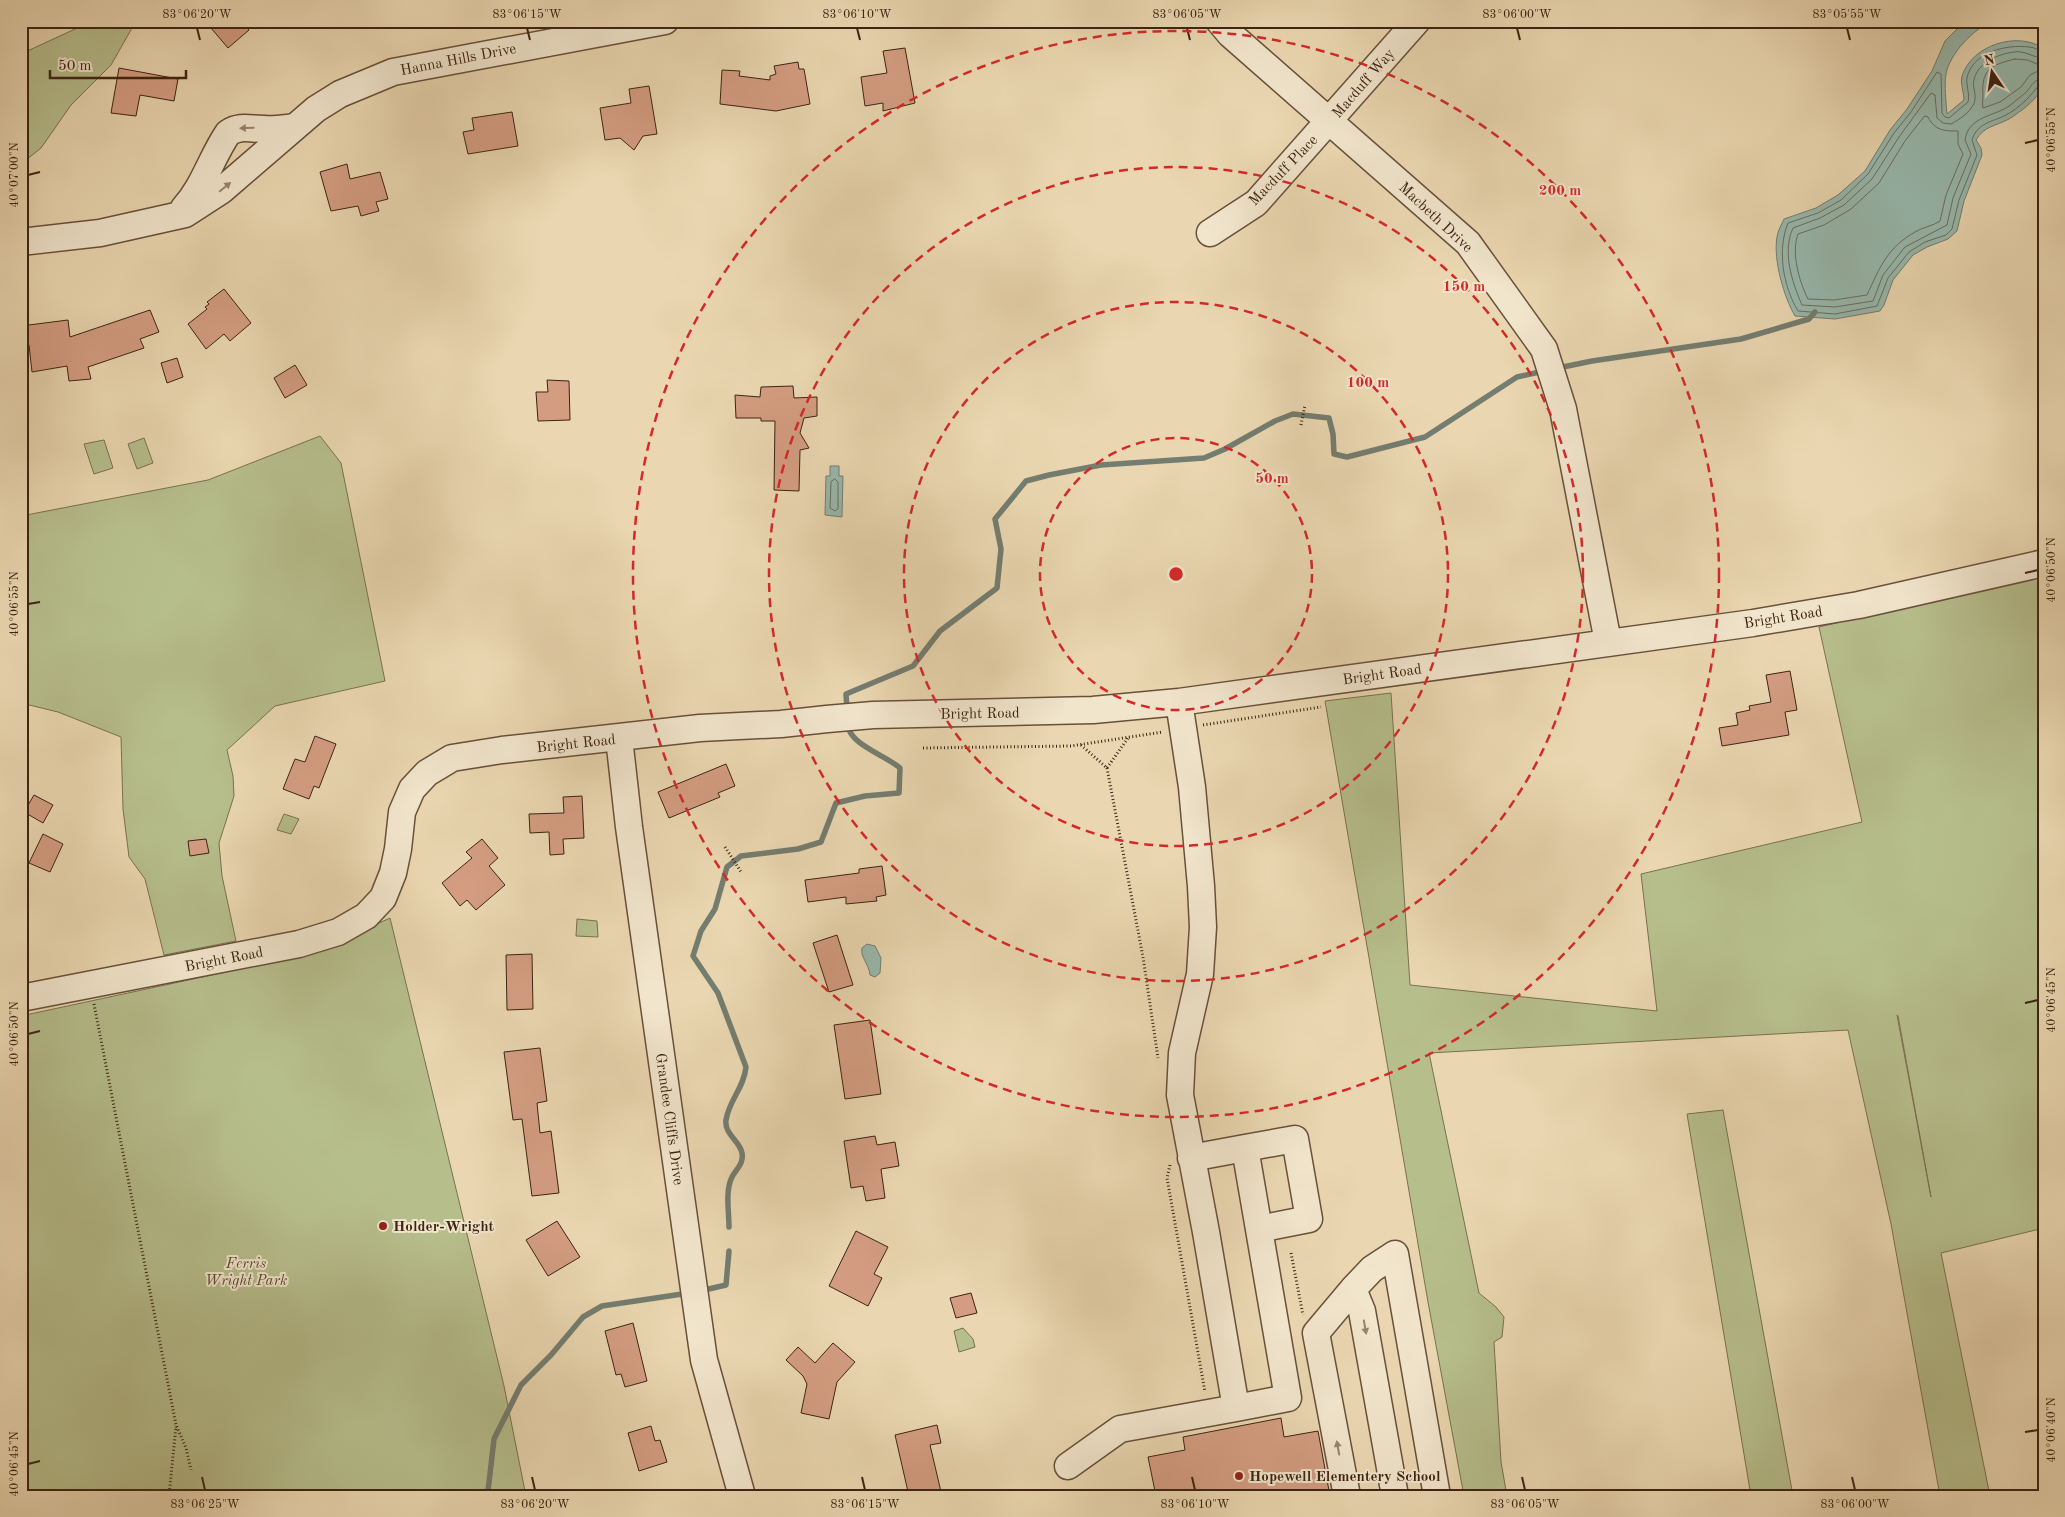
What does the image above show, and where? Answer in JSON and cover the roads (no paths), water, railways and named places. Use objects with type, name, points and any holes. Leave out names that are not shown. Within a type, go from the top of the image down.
[{"type":"street","name":"Hanna Hills Drive","points":[[21,242],[100,233],[181,215],[222,190],[316,109],[340,94],[393,72],[665,21]]},
{"type":"street","name":"Macbeth Drive","points":[[1219,21],[1230,34],[1468,243],[1544,349],[1563,409],[1608,642]]},
{"type":"street","name":"Macduff Way","points":[[1329,122],[1417,21]]},
{"type":"street","name":"Macduff Place","points":[[1210,233],[1256,203],[1329,122]]},
{"type":"street","points":[[181,215],[202,184],[228,134],[233,130],[244,127],[262,129],[295,127]]},
{"type":"street","name":"Bright Road","points":[[21,998],[299,944],[338,932],[366,916],[383,898],[393,873],[402,812],[412,789],[427,772],[452,758],[502,750],[700,728],[781,724],[873,716],[1092,710],[1180,702],[1753,623],[1859,605],[2044,563]]},
{"type":"street","points":[[1180,702],[1192,787],[1203,927],[1200,974],[1182,1053],[1180,1095],[1236,1408]]},
{"type":"street","name":"Grandee Cliffs Drive","points":[[619,738],[629,826],[704,1360],[742,1496]]},
{"type":"street","points":[[1191,1158],[1295,1139],[1309,1219],[1259,1228]]},
{"type":"street","points":[[1245,1148],[1288,1398]]},
{"type":"street","points":[[1347,1496],[1316,1333],[1372,1269],[1395,1254],[1437,1496]]},
{"type":"street","points":[[1353,1289],[1362,1311],[1395,1496]]},
{"type":"street","points":[[1068,1466],[1120,1429],[1328,1391]]},
{"type":"water","points":[[1965,21],[1992,21],[1977,30],[1963,43],[1948,66],[1945,83],[1947,114],[1964,100],[1962,76],[1967,65],[1985,49],[2009,41],[2032,43],[2043,48],[2043,83],[2036,97],[2009,119],[1987,129],[1979,135],[1976,140],[1981,148],[1982,155],[1964,201],[1957,231],[1948,239],[1913,255],[1893,280],[1880,311],[1835,319],[1795,316],[1783,289],[1778,267],[1777,237],[1784,219],[1816,208],[1838,195],[1865,171],[1890,130],[1907,109],[1932,71],[1945,41]]},
{"type":"water","points":[[830,466],[839,466],[839,476],[843,476],[842,517],[825,515],[826,476],[830,476]]},
{"type":"water","points":[[867,944],[875,946],[881,958],[880,973],[875,977],[870,975],[862,954],[862,948]]},
{"type":"waterway","points":[[1558,368],[1592,361],[1741,339],[1809,319],[1815,312]]},
{"type":"waterway","points":[[847,710],[846,694],[913,666],[940,631],[997,588],[1001,549],[995,519],[1026,481],[1101,465],[1204,458],[1225,449],[1275,421],[1293,414],[1329,418],[1333,434],[1334,454],[1347,457],[1425,437],[1517,377],[1544,371]]},
{"type":"waterway","points":[[729,1227],[728,1202],[730,1183],[741,1163],[742,1153],[727,1129],[726,1120],[730,1106],[745,1074],[746,1067],[718,993],[693,956],[701,931],[715,909],[727,867],[741,856],[798,849],[821,842],[836,803],[865,796],[899,793],[900,768],[861,744],[850,732],[847,724]]},
{"type":"waterway","points":[[700,1291],[726,1285],[729,1251]]},
{"type":"waterway","points":[[492,1496],[488,1491],[494,1439],[521,1385],[551,1355],[583,1317],[602,1306],[689,1293]]},
{"type":"place","name":"Holder-Wright","points":[[383,1226]]},
{"type":"place","name":"Hopewell Elementery School","points":[[1239,1476]]},
{"type":"park label","name":"Ferris Wright Park","points":[[246,1272]]}]
